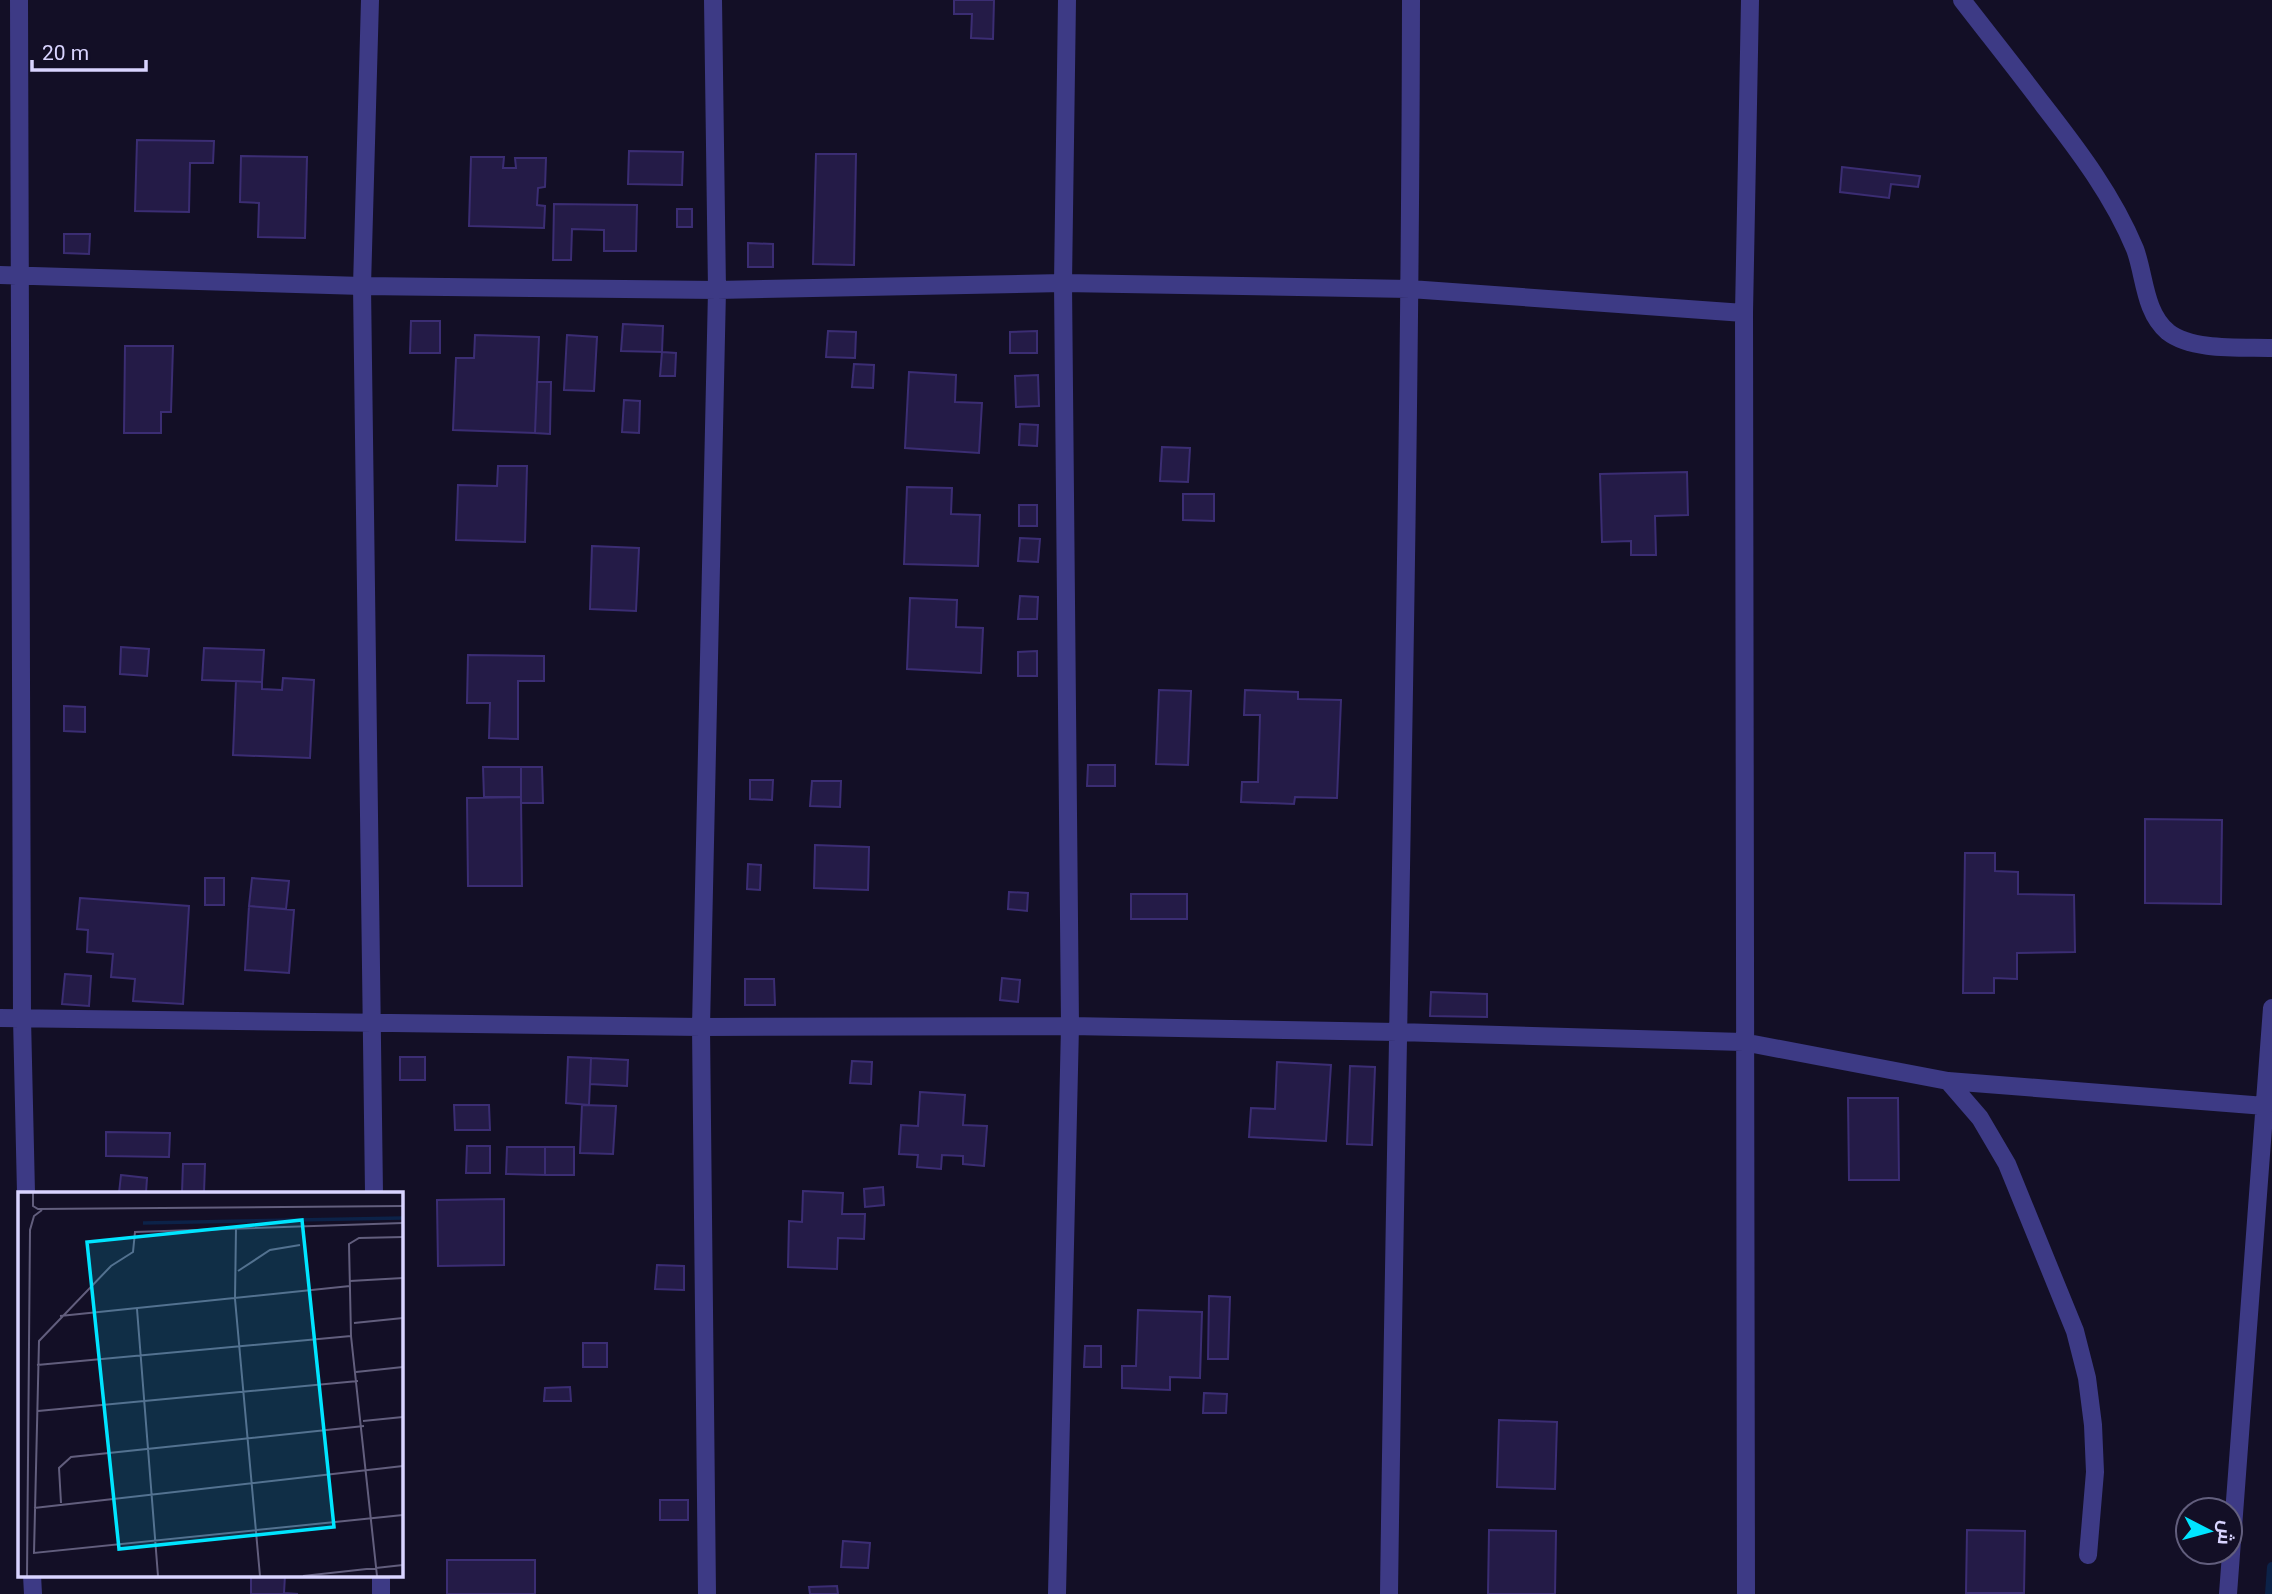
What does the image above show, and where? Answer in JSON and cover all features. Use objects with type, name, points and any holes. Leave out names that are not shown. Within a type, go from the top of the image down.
[{"type":"street","points":[[19,0],[22,1018],[26,1192]]},
{"type":"street","points":[[370,0],[362,286],[374,1192]]},
{"type":"street","points":[[708,1594],[701,1027],[717,290],[713,0]]},
{"type":"street","points":[[1057,1594],[1070,1026],[1063,283],[1067,0]]},
{"type":"street","points":[[1390,1594],[1410,289],[1411,0]]},
{"type":"street","points":[[1746,1594],[1743,1042],[1744,313],[1750,0]]},
{"type":"street","points":[[1962,0],[2082,155],[2102,185],[2135,250],[2151,308],[2162,325],[2179,339],[2193,343],[2272,348]]},
{"type":"street","points":[[0,275],[362,286],[717,290],[1063,283],[1410,289],[1744,313]]},
{"type":"street","points":[[2228,1594],[2272,1008]]},
{"type":"street","points":[[0,1018],[701,1027],[1070,1026],[1743,1042],[1948,1081],[2265,1106]]},
{"type":"street","points":[[1948,1081],[1980,1118],[2007,1164],[2074,1331],[2087,1378],[2093,1425],[2095,1472],[2088,1555]]},
{"type":"street","points":[[32,1576],[33,1594]]},
{"type":"street","points":[[381,1576],[381,1594]]},
{"type":"building","points":[[954,0],[994,0],[993,39],[971,38],[972,14],[954,14]]},
{"type":"building","points":[[137,140],[214,141],[213,163],[190,163],[189,212],[135,211]]},
{"type":"building","points":[[629,151],[683,152],[682,185],[628,184]]},
{"type":"building","points":[[816,154],[856,154],[854,265],[813,264]]},
{"type":"building","points":[[241,156],[307,157],[305,238],[258,237],[259,203],[240,202]]},
{"type":"building","points":[[471,157],[504,157],[503,168],[516,168],[515,158],[546,158],[545,187],[538,188],[537,205],[545,206],[544,228],[469,226]]},
{"type":"building","points":[[1842,167],[1920,176],[1918,187],[1891,184],[1889,198],[1840,192]]},
{"type":"building","points":[[554,204],[637,205],[636,251],[604,251],[604,230],[572,229],[571,260],[553,260]]},
{"type":"building","points":[[677,209],[692,209],[692,227],[677,227]]},
{"type":"building","points":[[64,234],[90,234],[89,254],[64,253]]},
{"type":"building","points":[[748,243],[773,244],[773,267],[748,267]]},
{"type":"building","points":[[411,321],[440,321],[440,353],[410,353]]},
{"type":"building","points":[[623,324],[663,326],[662,352],[621,351]]},
{"type":"building","points":[[828,331],[856,332],[855,358],[826,357]]},
{"type":"building","points":[[1037,331],[1037,353],[1010,353],[1010,332]]},
{"type":"building","points":[[475,335],[539,337],[535,433],[453,430],[456,358],[474,358]]},
{"type":"building","points":[[567,335],[597,337],[594,391],[564,390]]},
{"type":"building","points":[[125,346],[173,346],[171,412],[161,412],[161,433],[124,433]]},
{"type":"building","points":[[662,352],[676,353],[675,376],[660,376]]},
{"type":"building","points":[[854,364],[874,365],[873,388],[852,387]]},
{"type":"building","points":[[909,372],[956,375],[955,402],[982,403],[979,453],[905,448]]},
{"type":"building","points":[[1038,375],[1039,406],[1016,407],[1015,376]]},
{"type":"building","points":[[537,382],[551,382],[550,434],[535,433]]},
{"type":"building","points":[[624,400],[640,401],[639,433],[622,432]]},
{"type":"building","points":[[1020,424],[1038,425],[1037,446],[1019,445]]},
{"type":"building","points":[[1162,447],[1190,448],[1188,482],[1160,481]]},
{"type":"building","points":[[498,466],[527,466],[525,542],[456,540],[458,485],[497,486]]},
{"type":"building","points":[[1687,472],[1688,515],[1655,516],[1656,555],[1631,555],[1631,541],[1602,542],[1600,474]]},
{"type":"building","points":[[907,487],[952,488],[951,514],[980,515],[978,566],[904,564]]},
{"type":"building","points":[[1183,494],[1214,494],[1214,521],[1183,520]]},
{"type":"building","points":[[1019,505],[1037,505],[1037,526],[1019,526]]},
{"type":"building","points":[[1020,538],[1040,539],[1038,562],[1018,561]]},
{"type":"building","points":[[592,546],[639,548],[636,611],[590,609]]},
{"type":"building","points":[[1020,596],[1038,597],[1037,619],[1018,619]]},
{"type":"building","points":[[910,598],[957,600],[956,627],[983,628],[981,673],[907,669]]},
{"type":"building","points":[[121,647],[149,649],[147,676],[120,674]]},
{"type":"building","points":[[204,648],[264,650],[262,682],[202,680]]},
{"type":"building","points":[[1037,651],[1037,676],[1018,676],[1018,652]]},
{"type":"building","points":[[468,655],[544,656],[544,681],[518,681],[518,739],[489,738],[490,703],[467,703]]},
{"type":"building","points":[[283,678],[314,680],[310,758],[233,755],[236,681],[262,682],[262,689],[282,690]]},
{"type":"building","points":[[1159,690],[1191,691],[1188,765],[1156,764]]},
{"type":"building","points":[[1245,690],[1298,692],[1298,699],[1341,700],[1337,798],[1295,797],[1294,804],[1241,802],[1242,782],[1258,782],[1260,715],[1244,715]]},
{"type":"building","points":[[64,706],[85,707],[85,732],[64,731]]},
{"type":"building","points":[[1088,765],[1115,765],[1115,786],[1087,786]]},
{"type":"building","points":[[483,767],[521,767],[521,797],[484,797]]},
{"type":"building","points":[[521,767],[542,767],[543,803],[521,803]]},
{"type":"building","points":[[750,780],[773,780],[772,800],[750,799]]},
{"type":"building","points":[[812,781],[841,781],[840,807],[810,806]]},
{"type":"building","points":[[521,797],[522,886],[468,886],[467,798]]},
{"type":"building","points":[[2145,819],[2222,820],[2221,904],[2145,903]]},
{"type":"building","points":[[815,845],[869,847],[868,890],[814,888]]},
{"type":"building","points":[[1965,853],[1995,853],[1995,871],[2018,872],[2018,894],[2074,895],[2075,952],[2017,953],[2017,979],[1994,978],[1994,993],[1963,993]]},
{"type":"building","points":[[748,864],[761,865],[760,890],[747,889]]},
{"type":"building","points":[[205,878],[224,878],[224,905],[205,905]]},
{"type":"building","points":[[252,878],[289,881],[286,909],[249,906]]},
{"type":"building","points":[[1009,892],[1028,893],[1027,911],[1008,909]]},
{"type":"building","points":[[1131,894],[1187,894],[1187,919],[1131,919]]},
{"type":"building","points":[[80,898],[189,906],[183,1004],[133,1001],[135,979],[111,977],[113,954],[87,952],[88,930],[77,929]]},
{"type":"building","points":[[249,906],[294,910],[289,973],[245,970]]},
{"type":"building","points":[[65,974],[91,976],[89,1006],[62,1004]]},
{"type":"building","points":[[1002,978],[1020,980],[1018,1002],[1000,1000]]},
{"type":"building","points":[[745,979],[774,979],[775,1005],[745,1005]]},
{"type":"building","points":[[1431,992],[1487,994],[1487,1017],[1430,1016]]},
{"type":"building","points":[[400,1057],[425,1057],[425,1080],[400,1080]]},
{"type":"building","points":[[568,1057],[591,1058],[589,1105],[566,1103]]},
{"type":"building","points":[[591,1058],[628,1060],[627,1086],[590,1084]]},
{"type":"building","points":[[852,1061],[872,1062],[871,1084],[850,1083]]},
{"type":"building","points":[[1277,1062],[1331,1065],[1326,1141],[1249,1137],[1251,1108],[1275,1109]]},
{"type":"building","points":[[1350,1066],[1375,1067],[1372,1145],[1347,1144]]},
{"type":"building","points":[[920,1092],[965,1095],[963,1125],[987,1126],[984,1166],[963,1164],[963,1156],[942,1155],[941,1169],[917,1167],[918,1155],[899,1154],[901,1125],[918,1126]]},
{"type":"building","points":[[1848,1098],[1898,1098],[1899,1180],[1849,1180]]},
{"type":"building","points":[[454,1105],[489,1105],[490,1130],[455,1130]]},
{"type":"building","points":[[582,1105],[616,1106],[613,1154],[580,1153]]},
{"type":"building","points":[[106,1132],[170,1133],[169,1157],[106,1156]]},
{"type":"building","points":[[467,1146],[490,1146],[490,1173],[466,1173]]},
{"type":"building","points":[[507,1147],[545,1147],[545,1175],[506,1174]]},
{"type":"building","points":[[545,1147],[574,1147],[574,1175],[545,1175]]},
{"type":"building","points":[[183,1164],[205,1164],[204,1192],[182,1192]]},
{"type":"building","points":[[121,1175],[147,1178],[146,1192],[119,1192]]},
{"type":"building","points":[[883,1187],[884,1205],[865,1207],[864,1189]]},
{"type":"building","points":[[803,1191],[843,1193],[842,1214],[865,1214],[864,1239],[838,1238],[837,1269],[788,1267],[789,1221],[802,1222]]},
{"type":"building","points":[[504,1199],[504,1265],[438,1266],[437,1200]]},
{"type":"building","points":[[657,1265],[684,1266],[684,1290],[655,1289]]},
{"type":"building","points":[[1209,1296],[1230,1297],[1228,1359],[1208,1359]]},
{"type":"building","points":[[1138,1310],[1202,1312],[1200,1378],[1170,1377],[1170,1390],[1122,1388],[1122,1366],[1136,1366]]},
{"type":"building","points":[[583,1343],[607,1343],[607,1367],[583,1367]]},
{"type":"building","points":[[1085,1346],[1101,1346],[1101,1367],[1084,1367]]},
{"type":"building","points":[[570,1387],[571,1401],[544,1401],[545,1388]]},
{"type":"building","points":[[1204,1393],[1227,1394],[1226,1413],[1203,1413]]},
{"type":"building","points":[[1499,1420],[1557,1422],[1555,1489],[1497,1487]]},
{"type":"building","points":[[660,1500],[688,1500],[688,1520],[660,1520]]},
{"type":"building","points":[[1489,1530],[1556,1531],[1555,1594],[1488,1594]]},
{"type":"building","points":[[1967,1530],[2025,1531],[2024,1593],[1966,1593]]},
{"type":"building","points":[[843,1541],[870,1543],[868,1568],[841,1567]]},
{"type":"building","points":[[447,1560],[535,1560],[535,1594],[447,1594]]},
{"type":"building","points":[[251,1576],[285,1576],[284,1593],[298,1594],[251,1594]]},
{"type":"building","points":[[837,1586],[838,1594],[810,1594],[809,1587]]},
{"type":"waterway","points":[[2270,1594],[2272,1567]]}]
